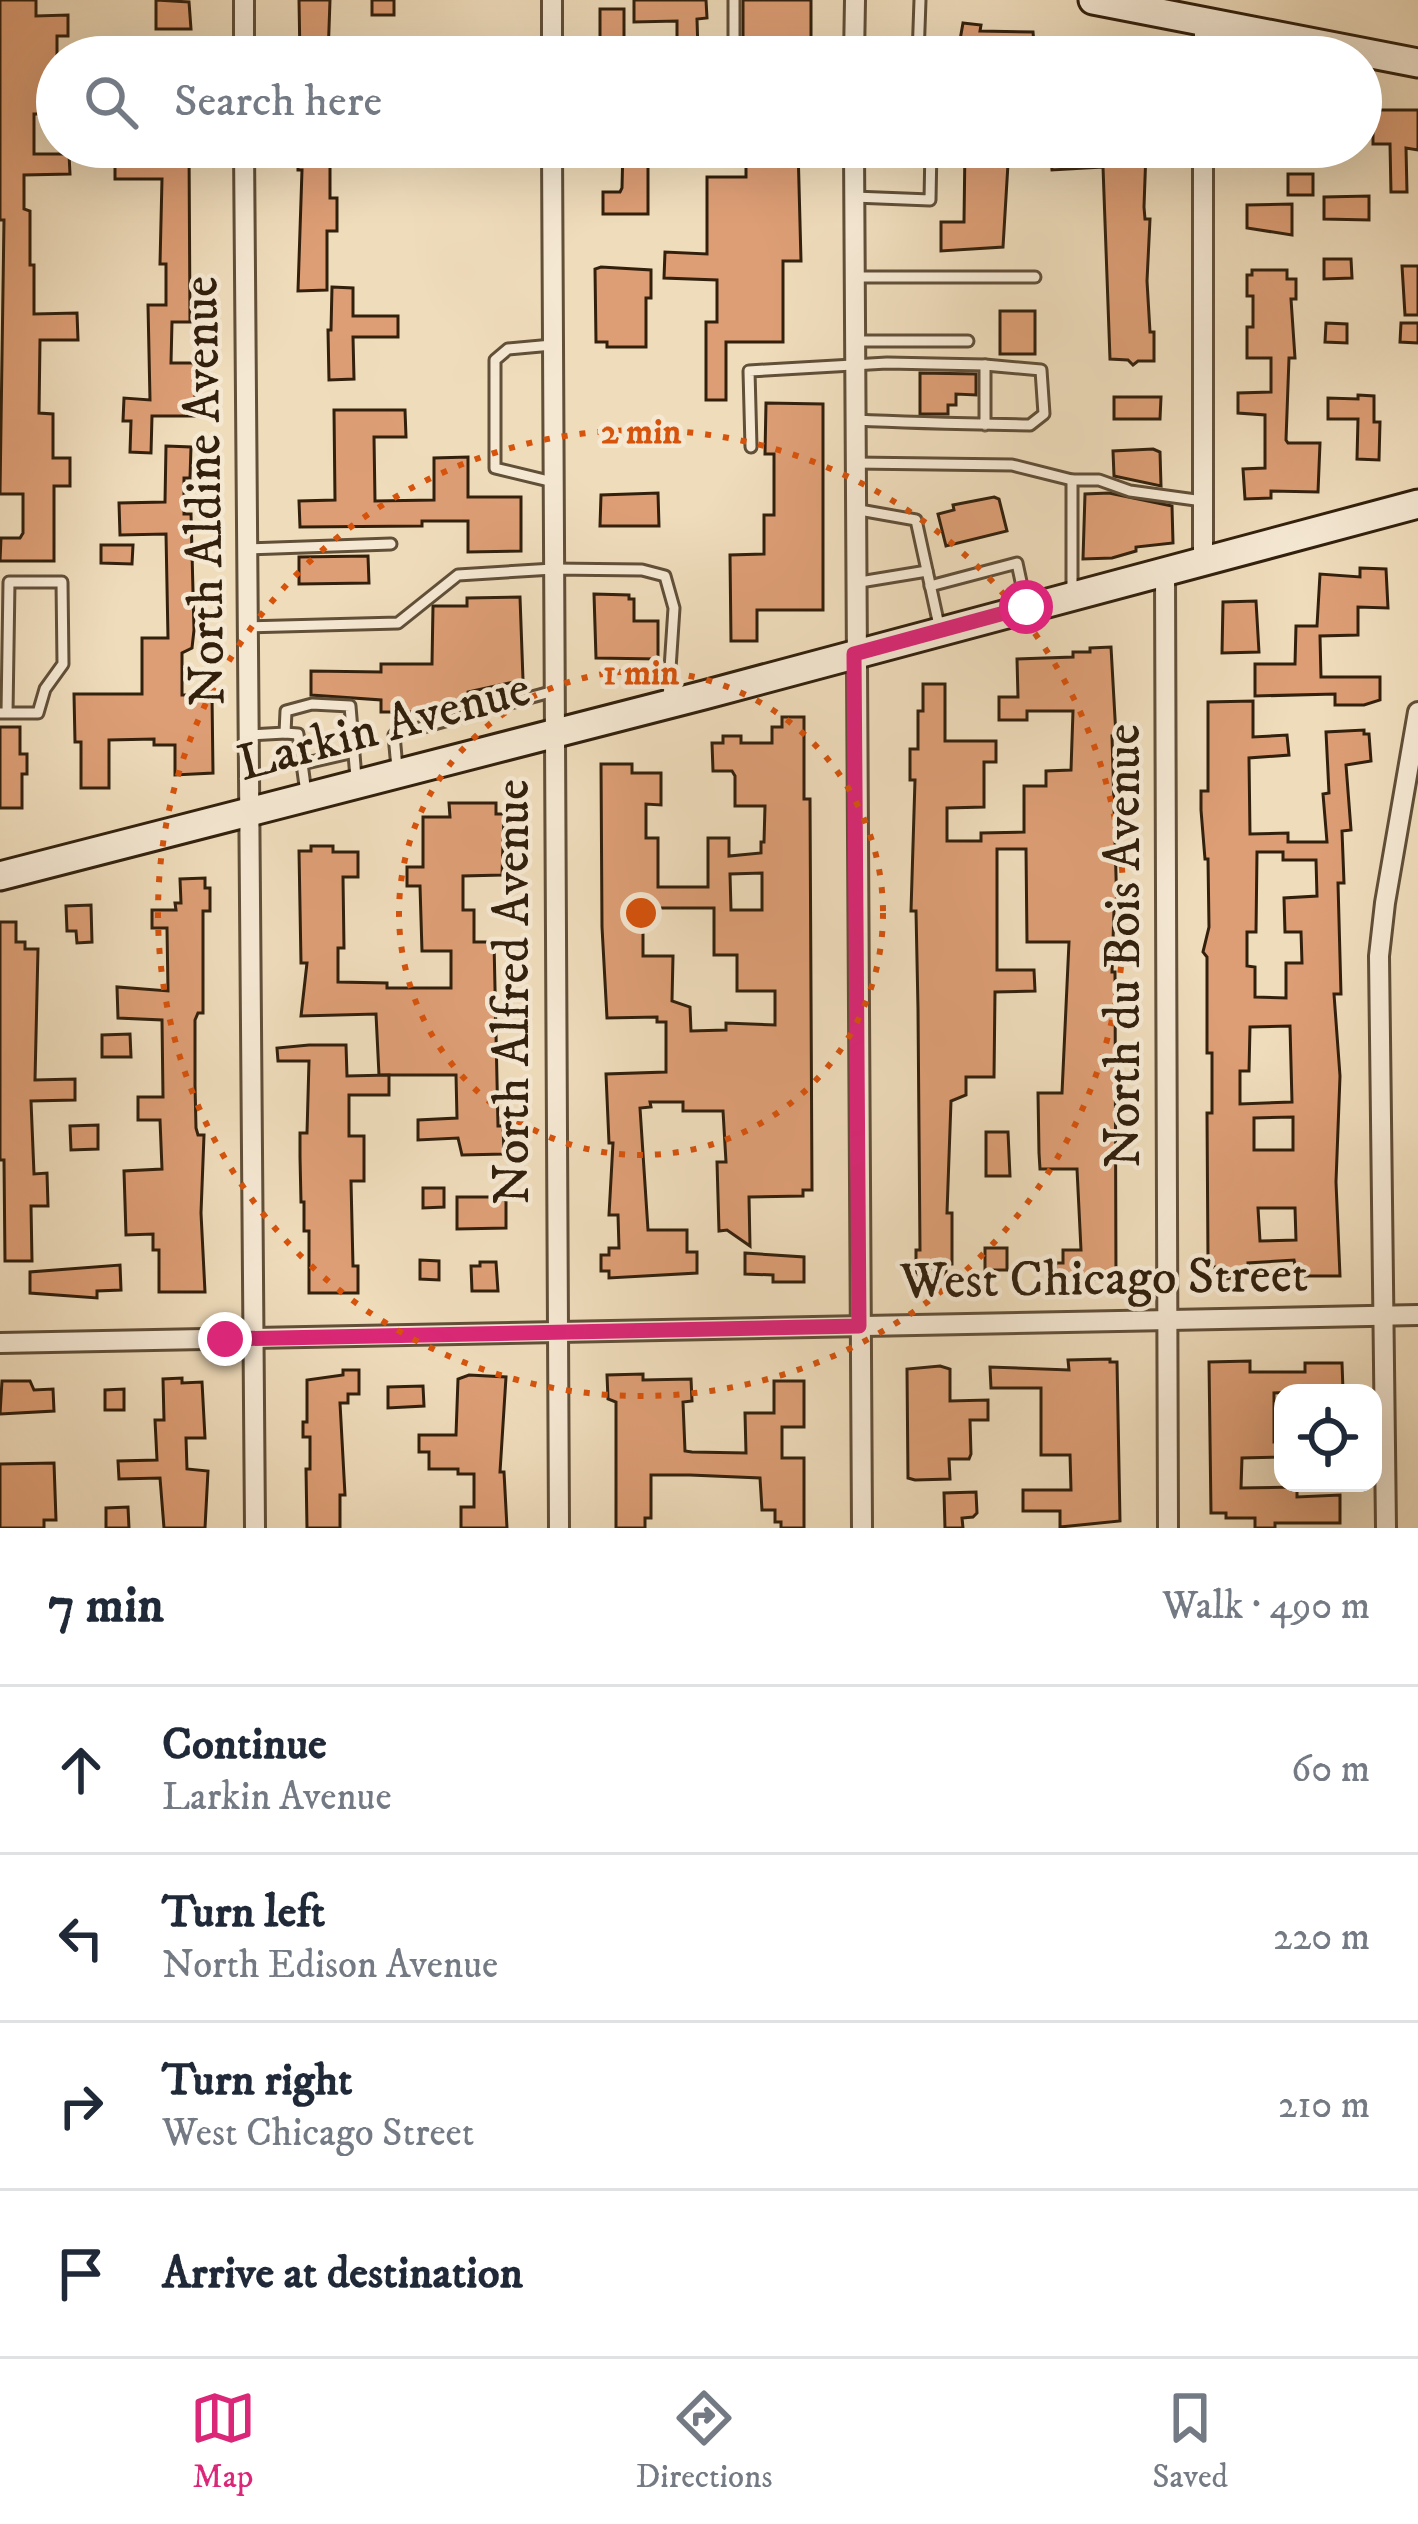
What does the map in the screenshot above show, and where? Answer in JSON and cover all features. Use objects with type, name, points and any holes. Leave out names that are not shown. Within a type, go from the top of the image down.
[{"type":"main road","points":[[1093,0],[1277,36]]},
{"type":"main road","points":[[1382,56],[1418,63]]},
{"type":"main road","name":"Larkin Avenue","points":[[0,877],[1418,504]]},
{"type":"street","points":[[244,0],[244,36]]},
{"type":"street","points":[[552,0],[552,36]]},
{"type":"street","points":[[854,36],[855,0]]},
{"type":"street","points":[[1204,22],[1204,36]]},
{"type":"street","name":"North Aldine Avenue","points":[[244,168],[255,1528]]},
{"type":"street","name":"North Alfred Avenue","points":[[552,168],[559,1528]]},
{"type":"street","points":[[854,168],[862,1528]]},
{"type":"street","points":[[1203,168],[1203,562]]},
{"type":"street","name":"North du Bois Avenue","points":[[1165,571],[1168,1528]]},
{"type":"street","points":[[1386,1528],[1379,956],[1418,712]]},
{"type":"street","name":"West Chicago Street","points":[[0,1343],[1418,1315]]},
{"type":"lane","points":[[734,0],[734,36]]},
{"type":"lane","points":[[919,36],[920,0]]},
{"type":"lane","points":[[854,197],[930,200],[931,168]]},
{"type":"lane","points":[[854,277],[1035,277]]},
{"type":"lane","points":[[854,341],[968,341]]},
{"type":"lane","points":[[552,345],[508,349],[496,360],[496,468],[553,482]]},
{"type":"lane","points":[[751,447],[749,371],[922,362],[1041,370],[1044,414],[1030,425],[856,420]]},
{"type":"lane","points":[[985,365],[985,425]]},
{"type":"lane","points":[[855,463],[1012,465],[1072,480],[1099,480],[1130,491],[1203,501]]},
{"type":"lane","points":[[1072,480],[1072,595]]},
{"type":"lane","points":[[854,509],[916,520],[940,631]]},
{"type":"lane","points":[[247,549],[391,544]]},
{"type":"lane","points":[[930,586],[1017,563],[1026,607]]},
{"type":"lane","points":[[248,627],[398,622],[458,575],[553,568],[641,570],[664,576],[674,608],[667,704]]},
{"type":"lane","points":[[854,583],[927,571]]},
{"type":"lane","points":[[9,582],[62,582],[63,664],[45,688],[38,713],[4,713],[9,582]]},
{"type":"lane","points":[[398,773],[394,735],[554,691]]},
{"type":"lane","points":[[285,733],[286,711],[312,704],[350,706],[356,784]]},
{"type":"lane","points":[[249,735],[298,734],[307,796]]},
{"type":"lane","points":[[302,764],[354,752]]},
{"type":"building","points":[[0,0],[36,0],[36,16],[68,15],[68,36],[36,36],[34,154],[36,168],[70,168],[70,174],[24,175],[34,314],[77,313],[78,340],[40,340],[39,413],[53,414],[53,458],[70,458],[70,486],[54,486],[54,561],[0,561],[1,538],[20,538],[23,533],[23,494],[0,494],[4,220],[0,220]]},
{"type":"building","points":[[156,0],[189,2],[191,29],[156,29]]},
{"type":"building","points":[[299,0],[330,0],[329,36],[300,36]]},
{"type":"building","points":[[372,0],[394,0],[394,15],[372,15]]},
{"type":"building","points":[[634,0],[706,0],[707,18],[697,19],[698,36],[677,36],[677,21],[634,22]]},
{"type":"building","points":[[743,0],[811,0],[811,36],[743,36]]},
{"type":"building","points":[[600,9],[624,9],[624,36],[600,36]]},
{"type":"building","points":[[963,23],[981,25],[980,31],[1033,32],[1033,36],[961,36]]},
{"type":"building","points":[[1382,110],[1418,110],[1418,150],[1406,148],[1407,192],[1391,192],[1390,144],[1382,144]]},
{"type":"building","points":[[115,168],[189,168],[190,322],[172,322],[171,363],[195,363],[195,416],[152,416],[151,453],[130,452],[131,421],[123,421],[124,398],[150,400],[148,305],[166,305],[166,264],[160,264],[162,179],[115,179]]},
{"type":"building","points":[[330,168],[330,198],[337,198],[337,231],[327,231],[327,290],[298,291],[302,170],[298,170]]},
{"type":"building","points":[[622,168],[648,168],[648,214],[603,214],[603,192],[622,188]]},
{"type":"building","points":[[746,168],[799,168],[801,261],[783,261],[783,342],[726,342],[726,400],[706,400],[706,322],[717,322],[717,280],[664,278],[665,252],[707,254],[707,177],[746,177]]},
{"type":"building","points":[[965,168],[1008,168],[1003,247],[941,251],[941,222],[964,222]]},
{"type":"building","points":[[1103,168],[1145,168],[1154,361],[1133,365],[1110,359]]},
{"type":"building","points":[[1288,174],[1313,174],[1313,195],[1288,195]]},
{"type":"building","points":[[1369,196],[1369,220],[1324,219],[1324,197]]},
{"type":"building","points":[[1292,204],[1292,235],[1247,228],[1247,205]]},
{"type":"building","points":[[1324,259],[1351,259],[1352,278],[1324,279]]},
{"type":"building","points":[[1402,266],[1418,266],[1418,315],[1405,315]]},
{"type":"building","points":[[595,269],[651,270],[646,347],[607,347],[607,342],[596,342]]},
{"type":"building","points":[[1252,270],[1287,270],[1287,279],[1296,279],[1296,299],[1291,299],[1295,358],[1289,358],[1286,440],[1320,443],[1318,492],[1271,491],[1271,498],[1245,499],[1243,469],[1265,468],[1265,415],[1238,413],[1238,393],[1271,392],[1271,358],[1247,358],[1253,296],[1247,296],[1247,275]]},
{"type":"building","points":[[332,287],[353,288],[353,316],[398,316],[398,337],[353,337],[354,379],[329,380]]},
{"type":"building","points":[[1000,311],[1035,311],[1035,354],[1000,354]]},
{"type":"building","points":[[1326,323],[1347,324],[1347,343],[1325,342]]},
{"type":"building","points":[[1401,323],[1418,323],[1418,343],[1400,342]]},
{"type":"building","points":[[920,373],[976,374],[976,395],[956,394],[956,405],[948,405],[948,414],[920,414]]},
{"type":"building","points":[[1358,395],[1374,396],[1374,422],[1380,422],[1379,460],[1357,459],[1358,419],[1328,419],[1328,398],[1358,399]]},
{"type":"building","points":[[1114,397],[1161,397],[1160,419],[1114,419]]},
{"type":"building","points":[[766,403],[823,404],[823,610],[757,610],[757,641],[731,641],[730,555],[764,554],[764,515],[774,515],[774,454],[765,454]]},
{"type":"building","points":[[334,410],[405,410],[406,437],[374,437],[375,501],[434,500],[434,458],[468,457],[468,497],[521,497],[521,551],[468,552],[468,521],[300,527],[299,501],[335,500]]},
{"type":"building","points":[[166,446],[191,447],[190,478],[184,478],[184,514],[191,514],[194,630],[192,648],[182,653],[182,695],[212,695],[213,773],[175,775],[175,745],[154,745],[154,739],[109,740],[109,788],[81,788],[74,694],[142,694],[142,638],[168,638],[166,534],[120,535],[119,503],[165,502]]},
{"type":"building","points":[[1113,451],[1160,452],[1161,486],[1114,476]]},
{"type":"building","points":[[658,493],[659,526],[600,526],[601,495]]},
{"type":"building","points":[[1109,493],[1172,506],[1173,543],[1136,547],[1136,551],[1112,558],[1083,559],[1085,494]]},
{"type":"building","points":[[999,499],[1007,531],[946,546],[938,514],[954,510],[953,505]]},
{"type":"building","points":[[101,545],[133,545],[132,564],[101,563]]},
{"type":"building","points":[[368,556],[369,583],[299,584],[299,557]]},
{"type":"building","points":[[1360,568],[1386,569],[1388,608],[1358,607],[1358,635],[1320,636],[1321,677],[1380,677],[1380,700],[1335,705],[1335,694],[1255,696],[1255,664],[1295,664],[1296,626],[1317,626],[1320,574],[1360,577]]},
{"type":"building","points":[[594,594],[629,595],[634,599],[634,621],[658,621],[658,659],[596,658]]},
{"type":"building","points":[[520,597],[523,680],[411,712],[381,712],[381,700],[311,695],[311,671],[381,672],[381,664],[432,664],[433,606],[467,606],[467,598]]},
{"type":"building","points":[[1256,601],[1259,652],[1222,653],[1223,602]]},
{"type":"building","points":[[1111,647],[1116,736],[1112,736],[1117,910],[1112,972],[1116,1279],[1055,1279],[1055,1263],[1063,1263],[1063,1250],[1081,1250],[1077,1169],[1040,1169],[1039,1153],[1038,1093],[1062,1093],[1069,942],[1027,942],[1026,849],[997,849],[997,970],[1034,970],[1035,991],[995,992],[994,1077],[966,1077],[966,1095],[951,1101],[947,1213],[952,1213],[952,1264],[946,1264],[946,1279],[933,1279],[933,1286],[916,1285],[916,1250],[920,1250],[918,1009],[916,911],[911,911],[915,780],[910,780],[910,749],[918,749],[923,684],[945,684],[945,741],[996,741],[996,762],[984,762],[984,807],[947,808],[947,841],[981,841],[981,833],[1024,832],[1024,786],[1046,786],[1046,771],[1071,770],[1073,711],[1027,711],[1027,720],[999,720],[999,697],[1018,697],[1017,659],[1073,657],[1073,652]]},
{"type":"building","points":[[1253,701],[1253,737],[1287,735],[1289,755],[1249,758],[1250,834],[1288,833],[1288,842],[1327,842],[1326,732],[1364,730],[1369,734],[1371,761],[1346,765],[1351,830],[1342,831],[1344,883],[1338,883],[1341,994],[1334,994],[1340,1076],[1336,1182],[1340,1276],[1297,1276],[1294,1260],[1248,1263],[1249,1276],[1215,1280],[1215,1267],[1208,1260],[1207,1113],[1212,1113],[1212,1053],[1207,1053],[1207,957],[1203,952],[1209,927],[1208,859],[1201,791],[1208,791],[1208,702]],"holes":[[[1257,852],[1283,852],[1283,860],[1316,860],[1317,896],[1284,898],[1285,932],[1301,932],[1302,963],[1286,963],[1286,998],[1255,997],[1255,967],[1247,966],[1247,932],[1256,932]],[[1290,1026],[1292,1102],[1240,1104],[1240,1071],[1249,1071],[1250,1027]],[[1293,1117],[1293,1150],[1254,1150],[1254,1118]],[[1258,1208],[1295,1208],[1296,1240],[1260,1241]]]},
{"type":"building","points":[[782,717],[804,717],[804,799],[810,799],[812,1190],[803,1190],[803,1196],[749,1197],[750,1246],[727,1230],[719,1231],[717,1162],[726,1162],[723,1111],[683,1111],[683,1102],[650,1102],[651,1107],[640,1108],[648,1230],[687,1230],[687,1252],[697,1252],[697,1273],[609,1278],[609,1271],[601,1271],[601,1255],[609,1255],[609,1248],[619,1248],[618,1215],[609,1215],[613,1143],[609,1143],[606,1074],[666,1072],[666,1022],[657,1022],[657,1017],[607,1018],[601,764],[632,764],[632,773],[661,773],[661,805],[646,804],[646,838],[658,838],[658,887],[708,887],[708,838],[729,838],[729,856],[761,853],[765,806],[735,806],[735,776],[732,771],[713,771],[712,743],[723,743],[723,736],[741,736],[741,743],[772,743],[772,727],[782,727]],"holes":[[[762,873],[762,910],[731,910],[730,874]],[[643,908],[714,908],[714,955],[737,955],[737,991],[775,991],[775,1025],[726,1023],[726,1030],[691,1031],[690,1007],[672,1001],[673,956],[643,956]]]},
{"type":"building","points":[[0,727],[20,727],[20,754],[27,754],[22,808],[0,808]]},
{"type":"building","points":[[449,803],[496,803],[496,814],[504,814],[502,875],[463,876],[463,910],[474,910],[474,942],[494,942],[498,1126],[503,1126],[504,1154],[462,1155],[458,1138],[418,1140],[418,1120],[457,1118],[456,1075],[379,1075],[376,1014],[301,1016],[307,963],[301,963],[299,851],[311,851],[311,846],[358,852],[358,877],[343,877],[344,948],[338,948],[338,982],[451,988],[451,951],[422,951],[420,886],[407,886],[407,867],[423,867],[423,817],[450,817]]},
{"type":"building","points":[[205,878],[210,911],[203,911],[203,1013],[195,1020],[195,1085],[196,1128],[198,1135],[204,1135],[205,1292],[159,1292],[159,1250],[153,1250],[153,1234],[126,1235],[124,1171],[162,1169],[160,1120],[138,1120],[138,1097],[163,1097],[162,1020],[118,1018],[117,987],[168,991],[167,928],[152,928],[152,910],[176,910],[175,903],[181,903],[180,879]]},
{"type":"building","points":[[91,905],[92,942],[77,943],[76,931],[67,931],[66,906]]},
{"type":"building","points":[[0,922],[16,922],[16,942],[25,942],[25,949],[38,949],[35,1080],[75,1079],[75,1100],[31,1101],[34,1174],[47,1173],[48,1206],[31,1206],[32,1261],[5,1261]]},
{"type":"building","points":[[130,1034],[131,1057],[102,1057],[102,1035]]},
{"type":"building","points":[[346,1045],[347,1076],[389,1075],[389,1095],[349,1095],[349,1136],[364,1136],[364,1181],[351,1181],[358,1293],[309,1293],[300,1133],[307,1133],[309,1061],[278,1061],[277,1048]]},
{"type":"building","points":[[98,1125],[98,1149],[71,1150],[70,1126]]},
{"type":"building","points":[[986,1132],[1008,1132],[1010,1176],[986,1176]]},
{"type":"building","points":[[423,1188],[444,1188],[444,1207],[423,1208]]},
{"type":"building","points":[[457,1197],[506,1197],[506,1228],[457,1229]]},
{"type":"building","points":[[985,1248],[1007,1248],[1007,1270],[985,1270]]},
{"type":"building","points":[[745,1253],[804,1257],[804,1282],[773,1282],[773,1275],[745,1274]]},
{"type":"building","points":[[420,1260],[439,1261],[439,1280],[420,1279]]},
{"type":"building","points":[[480,1262],[496,1262],[498,1291],[472,1291],[471,1266],[480,1266]]},
{"type":"building","points":[[120,1265],[121,1290],[97,1291],[97,1298],[30,1293],[30,1272]]},
{"type":"building","points":[[1068,1360],[1117,1362],[1120,1521],[1060,1527],[1060,1511],[1023,1511],[1023,1490],[1071,1490],[1070,1455],[1041,1455],[1041,1388],[991,1388],[990,1367],[1069,1370]]},
{"type":"building","points":[[1250,1361],[1250,1372],[1305,1372],[1305,1363],[1342,1363],[1343,1384],[1274,1384],[1274,1457],[1242,1458],[1241,1488],[1274,1487],[1274,1492],[1297,1492],[1297,1497],[1340,1495],[1340,1523],[1275,1523],[1275,1528],[1255,1528],[1255,1518],[1211,1513],[1209,1362]]},
{"type":"building","points":[[907,1369],[950,1369],[950,1401],[988,1400],[988,1420],[970,1420],[971,1454],[969,1459],[949,1459],[950,1479],[915,1480],[908,1478]]},
{"type":"building","points":[[343,1370],[359,1370],[359,1394],[348,1394],[348,1403],[340,1403],[345,1495],[340,1495],[340,1528],[307,1528],[310,1437],[303,1437],[303,1422],[307,1422],[307,1380],[343,1375]]},
{"type":"building","points":[[643,1374],[643,1380],[691,1379],[692,1401],[683,1402],[685,1451],[692,1452],[746,1453],[745,1413],[774,1413],[774,1381],[804,1381],[804,1427],[782,1427],[782,1458],[804,1458],[804,1528],[781,1528],[781,1522],[775,1522],[775,1510],[762,1510],[760,1478],[651,1475],[651,1518],[645,1518],[645,1528],[616,1528],[616,1402],[608,1399],[607,1375]]},
{"type":"building","points":[[506,1377],[500,1472],[504,1472],[507,1528],[461,1528],[461,1507],[474,1507],[474,1474],[429,1469],[429,1452],[419,1452],[419,1435],[456,1435],[458,1379]]},
{"type":"building","points":[[182,1378],[182,1383],[202,1382],[205,1438],[186,1438],[187,1469],[208,1471],[205,1528],[164,1528],[160,1478],[119,1479],[118,1461],[157,1460],[155,1420],[164,1420],[163,1379]]},
{"type":"building","points":[[2,1381],[30,1381],[34,1390],[53,1389],[54,1411],[0,1414]]},
{"type":"building","points":[[423,1386],[424,1406],[388,1408],[388,1387]]},
{"type":"building","points":[[124,1389],[124,1410],[105,1410],[105,1390]]},
{"type":"building","points":[[54,1463],[56,1520],[44,1520],[44,1528],[0,1528],[0,1464]]},
{"type":"building","points":[[976,1492],[977,1513],[962,1518],[963,1528],[945,1528],[944,1493]]},
{"type":"building","points":[[128,1507],[129,1528],[106,1528],[106,1508]]},
{"type":"route","points":[[225,1339],[859,1326],[854,654],[1026,607]]}]
